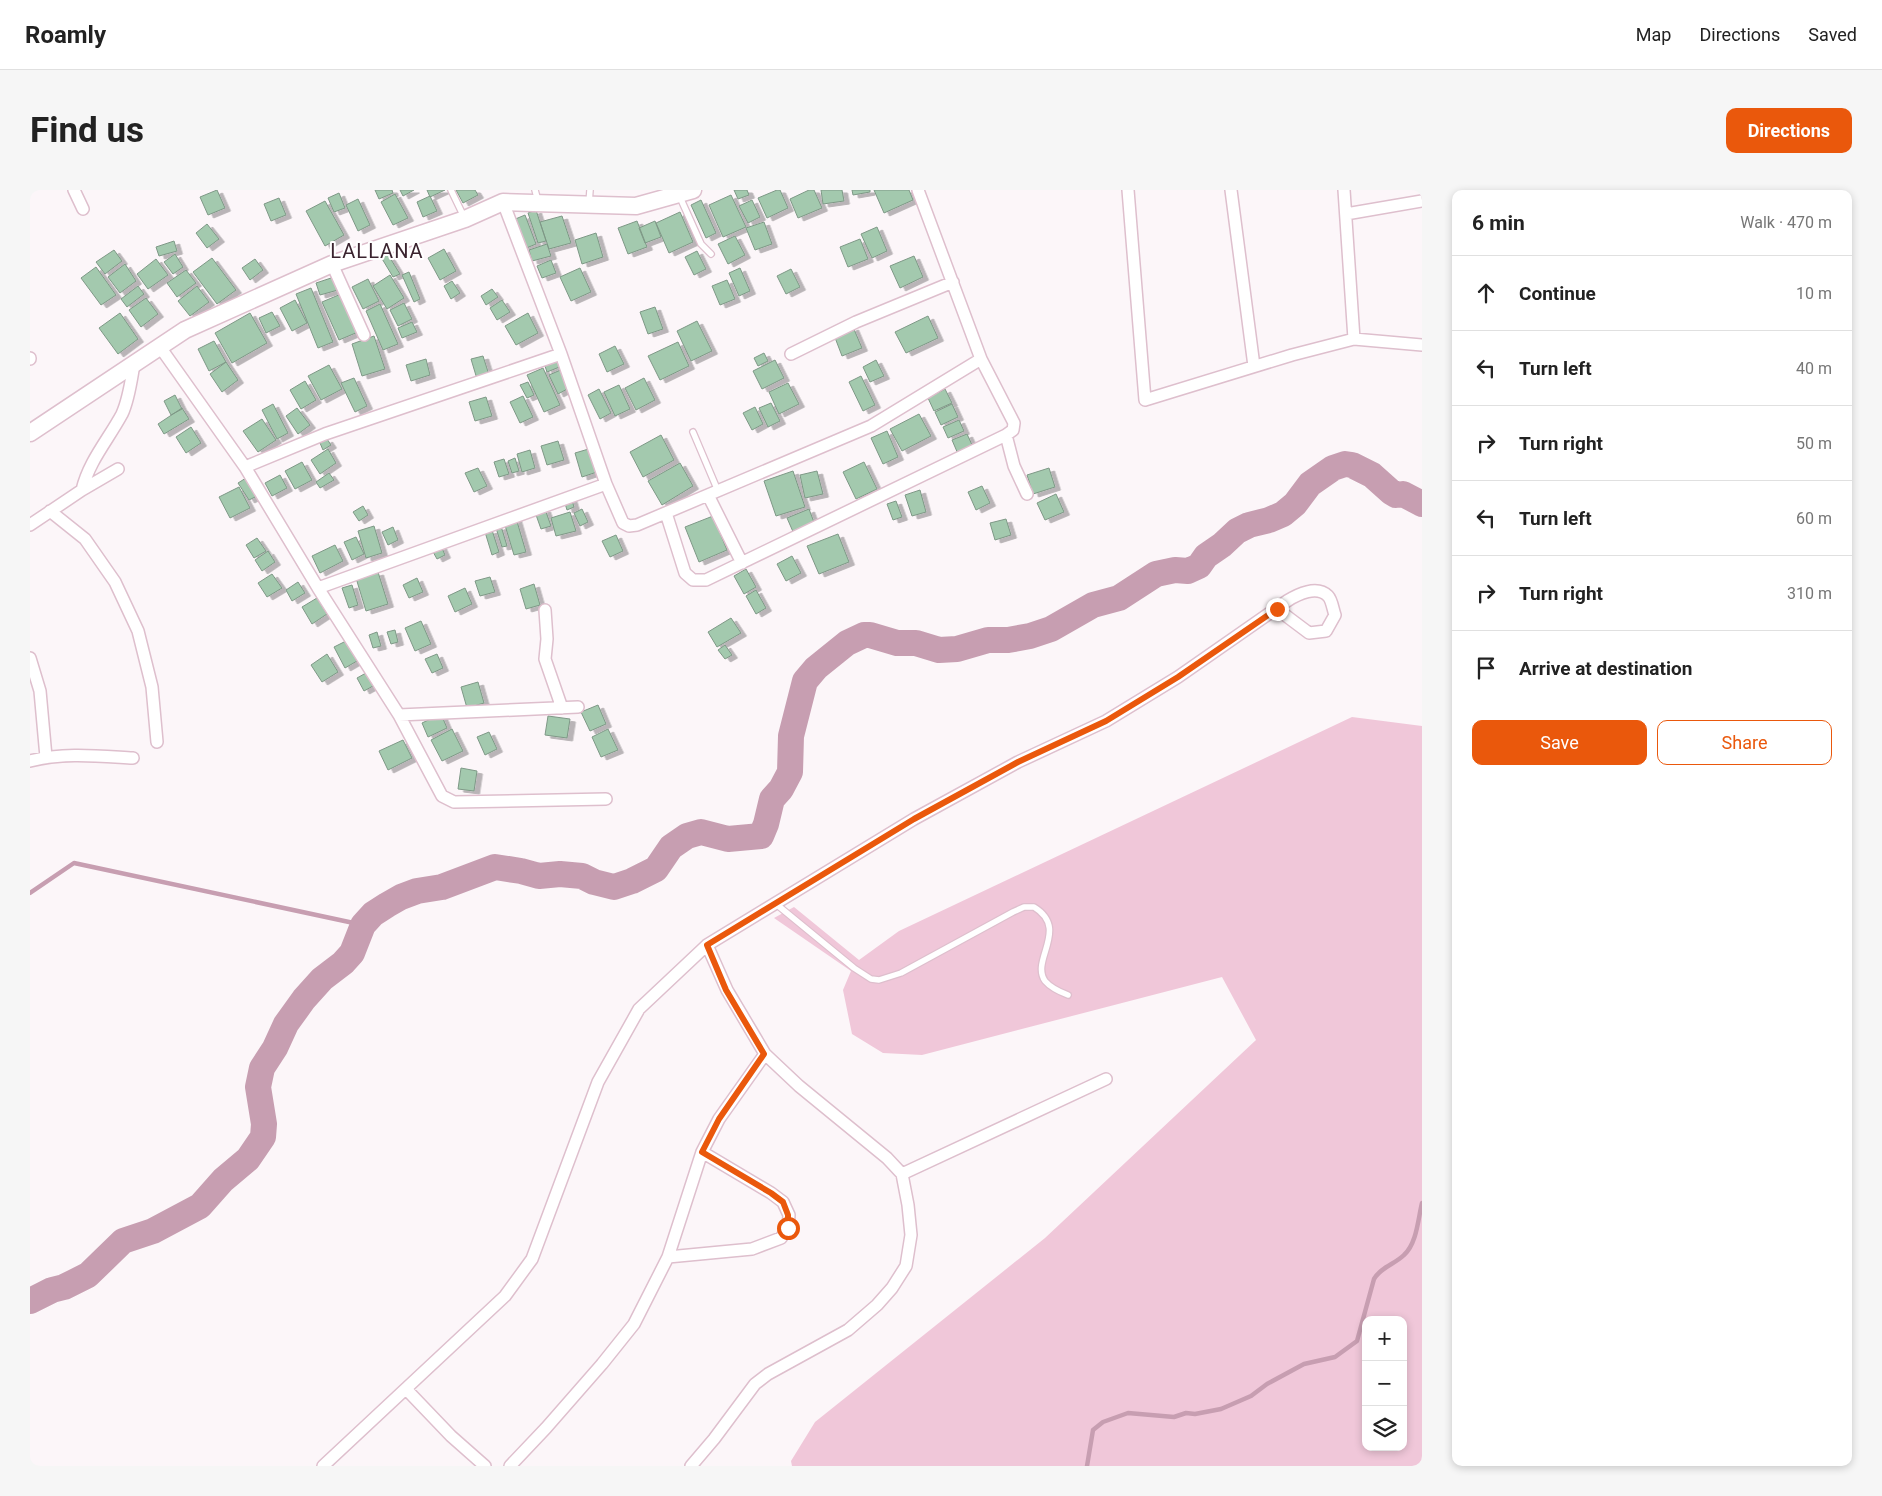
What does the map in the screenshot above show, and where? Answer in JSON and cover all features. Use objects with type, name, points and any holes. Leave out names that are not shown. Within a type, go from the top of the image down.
[{"type":"street","points":[[74,190],[83,210]]},
{"type":"street","points":[[666,513],[685,573],[688,577],[699,581],[706,580],[1013,430],[1014,423],[981,359],[918,190]]},
{"type":"street","points":[[1128,190],[1145,400],[1254,366],[1354,339],[1422,345]]},
{"type":"street","points":[[1231,190],[1254,366]]},
{"type":"street","points":[[1344,190],[1354,339]]},
{"type":"street","points":[[30,433],[185,330],[332,264],[465,219],[503,202],[537,197],[589,198],[636,206],[686,192]]},
{"type":"street","points":[[1346,214],[1422,201]]},
{"type":"street","points":[[503,202],[561,354],[606,484],[622,522],[628,526],[637,525],[871,426],[981,359]]},
{"type":"street","points":[[332,264],[364,335]]},
{"type":"street","points":[[790,354],[856,322],[953,282]]},
{"type":"street","points":[[160,347],[245,467],[318,588],[399,715],[442,796],[454,802],[606,799]]},
{"type":"street","points":[[245,467],[325,434],[561,354]]},
{"type":"street","points":[[82,490],[86,474],[122,412],[130,390],[134,364]]},
{"type":"street","points":[[1006,435],[1014,466],[1027,494]]},
{"type":"street","points":[[30,525],[82,490],[118,470]]},
{"type":"street","points":[[318,588],[606,484]]},
{"type":"street","points":[[713,493],[742,563]]},
{"type":"street","points":[[50,511],[85,539],[115,582],[138,630],[152,687],[157,742]]},
{"type":"street","points":[[323,1466],[505,1296],[532,1259],[598,1082],[639,1009],[707,945],[914,819],[1018,762],[1106,721],[1178,677],[1300,593],[1319,591],[1329,597],[1335,615],[1326,631],[1309,633],[1277,609]]},
{"type":"street","points":[[545,610],[547,639],[545,659],[562,708]]},
{"type":"street","points":[[30,658],[40,691],[46,757]]},
{"type":"street","points":[[399,715],[578,707]]},
{"type":"street","points":[[30,761],[46,757],[100,756],[133,758]]},
{"type":"street","points":[[691,1466],[714,1439],[755,1384],[768,1374],[848,1330],[877,1305],[892,1288],[906,1266],[910,1235],[908,1206],[902,1174],[886,1158],[799,1086],[764,1054],[726,990],[707,945]]},
{"type":"street","points":[[510,1466],[559,1414],[634,1324],[668,1257],[702,1152],[719,1119],[764,1054]]},
{"type":"street","points":[[902,1174],[1106,1079]]},
{"type":"street","points":[[668,1257],[752,1249],[781,1238],[788,1228],[788,1215],[783,1202],[702,1152]]},
{"type":"street","points":[[406,1389],[451,1436],[485,1466]]},
{"type":"lane","points":[[451,190],[465,219]]},
{"type":"lane","points":[[686,192],[701,244],[711,254]]},
{"type":"lane","points":[[693,432],[713,493]]},
{"type":"lane","points":[[776,904],[858,971],[871,979],[879,980],[901,973],[1013,912],[1024,907],[1034,907],[1046,916],[1050,933],[1042,970],[1044,980],[1054,989],[1068,995]]},
{"type":"shaded area","points":[[1352,717],[1422,726],[1422,1466],[792,1466],[791,1461],[815,1422],[1045,1238],[1256,1040],[1222,977],[922,1055],[883,1053],[852,1034],[843,990],[851,971],[774,918],[794,907],[859,960],[899,931]]},
{"type":"building","points":[[217,190],[225,208],[208,215],[200,197]]},
{"type":"building","points":[[375,190],[392,190],[393,193],[379,199]]},
{"type":"building","points":[[400,190],[414,190],[403,196]]},
{"type":"building","points":[[427,190],[445,190],[430,197]]},
{"type":"building","points":[[456,190],[475,190],[478,195],[463,203]]},
{"type":"building","points":[[734,190],[747,190],[749,195],[738,199]]},
{"type":"building","points":[[780,190],[788,208],[767,218],[758,198]]},
{"type":"building","points":[[809,190],[814,190],[822,208],[798,218],[790,199]]},
{"type":"building","points":[[821,190],[842,190],[844,201],[823,204]]},
{"type":"building","points":[[852,190],[870,190],[870,192],[853,195]]},
{"type":"building","points":[[874,190],[909,190],[913,200],[884,213]]},
{"type":"building","points":[[339,193],[345,208],[334,212],[328,198]]},
{"type":"building","points":[[395,194],[408,218],[393,225],[381,202]]},
{"type":"building","points":[[731,195],[746,227],[723,237],[709,205]]},
{"type":"building","points":[[430,196],[437,211],[423,217],[417,202]]},
{"type":"building","points":[[279,198],[286,215],[271,221],[264,204]]},
{"type":"building","points":[[358,199],[370,225],[358,231],[346,205]]},
{"type":"building","points":[[701,200],[716,233],[706,238],[691,205]]},
{"type":"building","points":[[752,200],[760,217],[748,223],[739,206]]},
{"type":"building","points":[[325,201],[344,235],[325,246],[306,211]]},
{"type":"building","points":[[536,210],[546,241],[538,243],[528,213]]},
{"type":"building","points":[[680,212],[693,242],[669,253],[656,223]]},
{"type":"building","points":[[525,215],[536,244],[524,249],[513,220]]},
{"type":"building","points":[[562,216],[571,243],[549,249],[540,222]]},
{"type":"building","points":[[637,221],[647,247],[628,254],[618,228]]},
{"type":"building","points":[[655,221],[661,237],[645,243],[639,228]]},
{"type":"building","points":[[764,222],[772,244],[755,250],[746,228]]},
{"type":"building","points":[[207,224],[219,239],[207,248],[196,233]]},
{"type":"building","points":[[877,227],[887,251],[872,258],[861,234]]},
{"type":"building","points":[[596,233],[603,257],[582,264],[575,240]]},
{"type":"building","points":[[735,236],[745,255],[728,264],[718,244]]},
{"type":"building","points":[[860,239],[868,259],[848,267],[840,247]]},
{"type":"building","points":[[174,241],[177,251],[159,256],[156,247]]},
{"type":"building","points":[[547,244],[551,256],[532,261],[529,250]]},
{"type":"building","points":[[444,249],[456,271],[440,280],[428,258]]},
{"type":"building","points":[[114,250],[122,261],[105,274],[96,262]]},
{"type":"building","points":[[697,251],[706,269],[694,275],[685,257]]},
{"type":"building","points":[[387,253],[400,274],[393,277],[381,257]]},
{"type":"building","points":[[175,254],[183,267],[173,274],[164,262]]},
{"type":"building","points":[[914,256],[923,277],[900,288],[890,266]]},
{"type":"building","points":[[212,258],[236,290],[217,304],[193,272]]},
{"type":"building","points":[[156,259],[168,275],[148,289],[137,274]]},
{"type":"building","points":[[255,259],[263,270],[250,280],[242,268]]},
{"type":"building","points":[[551,260],[556,273],[542,278],[537,266]]},
{"type":"building","points":[[125,264],[136,281],[120,293],[108,277]]},
{"type":"building","points":[[96,267],[116,295],[101,305],[81,278]]},
{"type":"building","points":[[580,268],[591,292],[571,301],[560,277]]},
{"type":"building","points":[[740,268],[750,291],[739,296],[729,273]]},
{"type":"building","points":[[791,269],[800,287],[786,294],[777,276]]},
{"type":"building","points":[[186,270],[196,283],[177,297],[167,283]]},
{"type":"building","points":[[409,272],[420,299],[414,302],[402,275]]},
{"type":"building","points":[[390,275],[404,298],[387,309],[373,286]]},
{"type":"building","points":[[334,277],[338,290],[320,295],[316,283]]},
{"type":"building","points":[[368,279],[379,301],[363,309],[352,287]]},
{"type":"building","points":[[727,280],[735,299],[720,305],[712,286]]},
{"type":"building","points":[[452,281],[460,293],[451,299],[444,286]]},
{"type":"building","points":[[138,286],[144,294],[127,307],[121,299]]},
{"type":"building","points":[[197,286],[209,302],[190,316],[178,301]]},
{"type":"building","points":[[311,288],[333,342],[318,348],[296,294]]},
{"type":"building","points":[[492,289],[498,297],[486,305],[481,296]]},
{"type":"building","points":[[341,294],[358,332],[339,340],[322,302]]},
{"type":"building","points":[[146,298],[158,314],[141,327],[129,310]]},
{"type":"building","points":[[295,300],[307,323],[292,331],[280,308]]},
{"type":"building","points":[[502,300],[510,312],[497,320],[490,308]]},
{"type":"building","points":[[404,303],[412,319],[398,326],[390,310]]},
{"type":"building","points":[[380,304],[398,344],[383,350],[366,311]]},
{"type":"building","points":[[655,307],[663,329],[648,334],[640,312]]},
{"type":"building","points":[[272,312],[280,326],[266,333],[259,318]]},
{"type":"building","points":[[120,313],[138,339],[118,354],[99,328]]},
{"type":"building","points":[[250,313],[267,343],[232,363],[215,333]]},
{"type":"building","points":[[528,313],[538,333],[516,345],[505,326]]},
{"type":"building","points":[[928,316],[938,338],[906,353],[895,332]]},
{"type":"building","points":[[697,321],[712,351],[691,361],[677,331]]},
{"type":"building","points":[[412,322],[417,332],[402,338],[398,328]]},
{"type":"building","points":[[853,327],[862,348],[842,356],[834,335]]},
{"type":"building","points":[[374,336],[385,369],[362,376],[352,344]]},
{"type":"building","points":[[214,341],[226,362],[209,371],[198,349]]},
{"type":"building","points":[[678,342],[689,366],[660,380],[648,356]]},
{"type":"building","points":[[615,346],[624,364],[607,372],[599,354]]},
{"type":"building","points":[[764,353],[768,361],[758,366],[754,358]]},
{"type":"building","points":[[483,356],[489,375],[477,379],[471,359]]},
{"type":"building","points":[[426,359],[430,375],[411,381],[406,365]]},
{"type":"building","points":[[559,360],[562,366],[547,372],[545,366]]},
{"type":"building","points":[[775,360],[784,378],[762,389],[753,371]]},
{"type":"building","points":[[876,360],[884,376],[870,382],[863,367]]},
{"type":"building","points":[[226,362],[238,380],[222,392],[210,374]]},
{"type":"building","points":[[329,365],[342,389],[321,400],[308,376]]},
{"type":"building","points":[[543,368],[560,405],[544,412],[527,375]]},
{"type":"building","points":[[563,369],[571,387],[558,394],[549,375]]},
{"type":"building","points":[[861,376],[875,405],[863,411],[849,382]]},
{"type":"building","points":[[354,378],[367,406],[355,412],[341,383]]},
{"type":"building","points":[[644,378],[655,400],[636,410],[625,388]]},
{"type":"building","points":[[305,381],[316,400],[301,409],[290,390]]},
{"type":"building","points":[[528,382],[534,395],[527,398],[520,385]]},
{"type":"building","points":[[788,383],[799,404],[779,414],[769,392]]},
{"type":"building","points":[[619,385],[630,409],[615,416],[604,392]]},
{"type":"building","points":[[599,389],[611,413],[600,419],[588,395]]},
{"type":"building","points":[[945,389],[952,403],[934,411],[928,398]]},
{"type":"building","points":[[175,395],[182,409],[171,415],[164,401]]},
{"type":"building","points":[[523,396],[533,417],[520,423],[510,402]]},
{"type":"building","points":[[486,397],[492,416],[475,421],[469,402]]},
{"type":"building","points":[[771,403],[780,421],[768,427],[759,408]]},
{"type":"building","points":[[273,404],[288,433],[277,439],[262,410]]},
{"type":"building","points":[[952,404],[958,417],[941,425],[935,412]]},
{"type":"building","points":[[755,407],[763,424],[752,430],[743,413]]},
{"type":"building","points":[[182,408],[189,419],[164,434],[158,424]]},
{"type":"building","points":[[297,408],[310,425],[298,434],[286,416]]},
{"type":"building","points":[[919,414],[931,436],[902,451],[890,429]]},
{"type":"building","points":[[262,419],[276,440],[258,452],[243,431]]},
{"type":"building","points":[[959,420],[964,431],[948,438],[943,427]]},
{"type":"building","points":[[191,427],[201,443],[186,453],[176,437]]},
{"type":"building","points":[[887,431],[898,457],[883,464],[871,438]]},
{"type":"building","points":[[967,434],[973,447],[958,454],[952,440]]},
{"type":"building","points":[[661,435],[674,460],[643,477],[630,452]]},
{"type":"building","points":[[327,439],[331,445],[323,450],[320,443]]},
{"type":"building","points":[[558,441],[564,460],[547,465],[541,446]]},
{"type":"building","points":[[592,448],[600,471],[582,477],[575,453]]},
{"type":"building","points":[[328,449],[336,463],[320,474],[311,460]]},
{"type":"building","points":[[530,450],[535,468],[522,472],[517,454]]},
{"type":"building","points":[[515,458],[519,471],[512,473],[508,461]]},
{"type":"building","points":[[504,459],[509,474],[499,477],[494,462]]},
{"type":"building","points":[[302,462],[312,480],[295,489],[285,471]]},
{"type":"building","points":[[864,462],[877,489],[856,499],[843,472]]},
{"type":"building","points":[[680,463],[693,486],[662,505],[648,481]]},
{"type":"building","points":[[478,468],[487,486],[474,492],[465,473]]},
{"type":"building","points":[[1049,468],[1055,487],[1033,494],[1027,475]]},
{"type":"building","points":[[793,471],[805,507],[776,516],[764,481]]},
{"type":"building","points":[[817,471],[823,494],[805,498],[800,475]]},
{"type":"building","points":[[329,473],[334,480],[320,488],[316,482]]},
{"type":"building","points":[[280,475],[287,488],[272,496],[265,483]]},
{"type":"building","points":[[246,478],[257,496],[249,500],[238,483]]},
{"type":"building","points":[[982,486],[990,503],[976,510],[968,492]]},
{"type":"building","points":[[239,487],[250,508],[230,518],[219,497]]},
{"type":"building","points":[[920,490],[926,512],[912,516],[905,495]]},
{"type":"building","points":[[1056,494],[1064,512],[1045,520],[1037,503]]},
{"type":"building","points":[[571,497],[574,507],[567,510],[564,500]]},
{"type":"building","points":[[896,501],[902,517],[893,520],[887,504]]},
{"type":"building","points":[[363,506],[368,515],[359,521],[353,512]]},
{"type":"building","points":[[545,509],[551,526],[541,529],[535,512]]},
{"type":"building","points":[[582,509],[588,522],[580,526],[574,513]]},
{"type":"building","points":[[809,509],[815,525],[794,534],[787,518]]},
{"type":"building","points":[[570,512],[576,531],[556,536],[551,518]]},
{"type":"building","points":[[713,516],[727,550],[699,562],[685,527]]},
{"type":"building","points":[[516,518],[526,552],[514,555],[504,522]]},
{"type":"building","points":[[1006,519],[1011,535],[995,540],[990,523]]},
{"type":"building","points":[[374,526],[382,553],[366,558],[358,531]]},
{"type":"building","points":[[501,526],[507,546],[502,547],[496,528]]},
{"type":"building","points":[[393,527],[398,540],[388,545],[382,532]]},
{"type":"building","points":[[492,530],[499,552],[492,555],[485,532]]},
{"type":"building","points":[[838,534],[849,562],[819,574],[807,546]]},
{"type":"building","points":[[616,535],[623,551],[610,557],[602,541]]},
{"type":"building","points":[[356,537],[364,554],[352,560],[344,542]]},
{"type":"building","points":[[257,538],[266,551],[254,558],[246,545]]},
{"type":"building","points":[[335,545],[343,561],[320,573],[312,556]]},
{"type":"building","points":[[441,546],[445,555],[437,559],[432,550]]},
{"type":"building","points":[[268,551],[275,562],[262,571],[255,560]]},
{"type":"building","points":[[792,556],[801,573],[786,581],[777,564]]},
{"type":"building","points":[[746,569],[756,587],[744,594],[734,576]]},
{"type":"building","points":[[378,572],[388,604],[366,611],[356,578]]},
{"type":"building","points":[[272,574],[282,588],[267,597],[258,583]]},
{"type":"building","points":[[490,577],[495,592],[480,596],[475,581]]},
{"type":"building","points":[[417,578],[423,592],[409,598],[403,585]]},
{"type":"building","points":[[298,582],[305,593],[292,601],[286,590]]},
{"type":"building","points":[[534,584],[540,605],[526,609],[520,589]]},
{"type":"building","points":[[352,585],[358,605],[349,608],[342,588]]},
{"type":"building","points":[[465,588],[472,604],[455,612],[448,596]]},
{"type":"building","points":[[756,590],[766,608],[756,614],[746,596]]},
{"type":"building","points":[[317,598],[327,614],[312,624],[302,607]]},
{"type":"building","points":[[731,618],[741,633],[717,647],[708,632]]},
{"type":"building","points":[[421,621],[431,644],[415,651],[405,628]]},
{"type":"building","points":[[395,630],[398,642],[391,644],[387,632]]},
{"type":"building","points":[[377,632],[381,646],[373,648],[369,635]]},
{"type":"building","points":[[346,641],[357,661],[345,668],[334,647]]},
{"type":"building","points":[[725,645],[732,655],[725,659],[718,650]]},
{"type":"building","points":[[327,654],[338,672],[322,682],[311,665]]},
{"type":"building","points":[[437,654],[443,668],[432,673],[425,659]]},
{"type":"building","points":[[366,673],[373,686],[364,691],[357,678]]},
{"type":"building","points":[[478,682],[484,703],[467,708],[461,687]]},
{"type":"building","points":[[598,705],[606,724],[590,731],[581,712]]},
{"type":"building","points":[[441,714],[447,728],[428,737],[422,723]]},
{"type":"building","points":[[548,716],[570,719],[567,738],[545,735]]},
{"type":"building","points":[[452,729],[463,751],[442,761],[431,740]]},
{"type":"building","points":[[608,729],[618,750],[601,757],[592,737]]},
{"type":"building","points":[[489,732],[497,749],[485,755],[477,737]]},
{"type":"building","points":[[403,740],[412,758],[388,770],[379,751]]},
{"type":"building","points":[[461,768],[477,771],[474,791],[458,789]]},
{"type":"waterway","points":[[30,1301],[88,1275],[123,1241],[153,1231],[200,1206],[223,1180],[248,1159],[263,1137],[264,1124],[258,1087],[262,1068],[275,1048],[286,1024],[304,999],[322,979],[343,963],[352,953],[363,925],[373,914],[387,905],[417,891],[442,887],[495,867],[539,876],[560,874],[582,876],[594,882],[614,887],[632,881],[656,869],[671,847],[687,836],[701,832],[728,839],[761,836],[772,799],[781,789],[790,772],[791,736],[805,681],[816,668],[847,643],[864,635],[897,643],[916,643],[939,650],[957,649],[988,640],[1008,640],[1030,636],[1051,629],[1093,605],[1119,598],[1156,574],[1175,570],[1188,571],[1199,566],[1206,556],[1237,531],[1283,514],[1295,504],[1310,484],[1333,468],[1345,464],[1352,465],[1372,475],[1396,495],[1403,494],[1422,504]]},
{"type":"waterway","points":[[30,893],[74,863],[363,925]]},
{"type":"waterway","points":[[1087,1466],[1093,1430],[1103,1422],[1128,1413],[1174,1417],[1186,1413],[1195,1414],[1221,1409],[1251,1396],[1267,1384],[1304,1364],[1335,1357],[1357,1341],[1374,1279],[1380,1271],[1404,1255],[1412,1244],[1422,1203]]},
{"type":"district","name":"LALLANA","points":[[377,251]]},
{"type":"route","points":[[788,1228],[788,1215],[783,1202],[702,1152],[719,1119],[742,1089],[764,1054],[726,990],[707,945],[914,819],[1018,762],[1106,721],[1178,677],[1277,609]]}]
